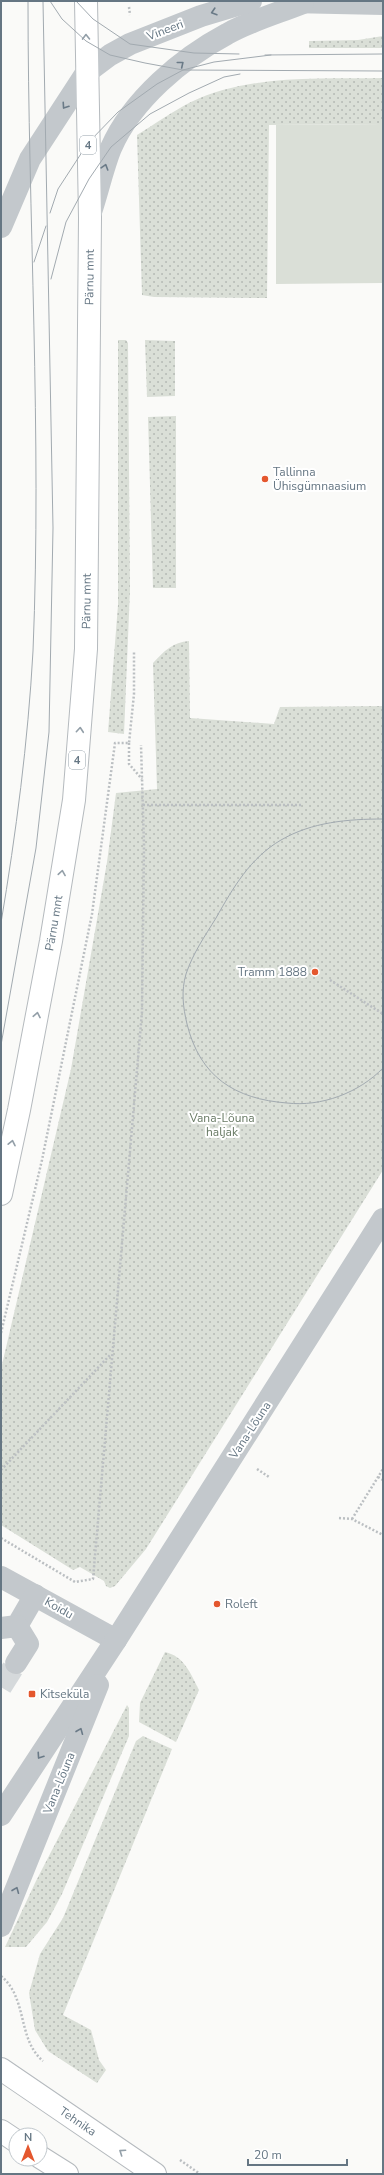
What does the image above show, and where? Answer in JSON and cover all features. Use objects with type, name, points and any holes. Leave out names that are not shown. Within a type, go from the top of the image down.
[{"type":"main road","name":"Pärnu mnt","points":[[1,1194],[19,1110],[48,957],[74,800],[86,648],[90,218],[86,73],[86,1]]},
{"type":"main road","name":"Tehnika","points":[[3,2067],[155,2174]]},
{"type":"main road","points":[[48,2162],[66,2174]]},
{"type":"street","name":"Vineeri","points":[[86,73],[110,55],[130,44],[201,16],[251,1]]},
{"type":"street","points":[[262,1],[383,4]]},
{"type":"street","points":[[90,218],[111,147],[129,118],[156,84],[194,53],[228,33],[303,3]]},
{"type":"street","points":[[1,227],[30,159],[86,73]]},
{"type":"street","name":"Vana-Lõuna","points":[[3,1808],[116,1640],[383,1219]]},
{"type":"street","name":"Koidu","points":[[1,1577],[116,1640]]},
{"type":"street","points":[[16,1663],[28,1644],[9,1627],[35,1595]]},
{"type":"street","name":"Vana-Lõuna","points":[[1,1926],[116,1640]]},
{"type":"path","points":[[134,651],[134,694],[129,743],[129,764],[142,780]]},
{"type":"path","points":[[1,1333],[42,1160],[92,914],[115,743],[129,743]]},
{"type":"path","points":[[1,1538],[75,1582],[93,1580],[111,1354],[142,1012],[143,805],[141,745]]},
{"type":"path","points":[[143,805],[303,805]]},
{"type":"path","points":[[330,980],[383,1014]]},
{"type":"path","points":[[1,1470],[111,1354]]},
{"type":"path","points":[[352,1519],[383,1469]]},
{"type":"path","points":[[378,1477],[383,1480]]},
{"type":"path","points":[[339,1518],[352,1519],[383,1535]]},
{"type":"path","points":[[1,1976],[10,1983],[16,1995],[30,2044],[37,2056],[48,2064]]},
{"type":"path","points":[[174,2156],[200,2174]]},
{"type":"green space","points":[[383,36],[383,48],[309,48],[309,41],[358,40]]},
{"type":"green space","points":[[383,78],[383,124],[269,125],[267,298],[154,297],[142,295],[137,135],[191,102],[214,93],[237,87],[261,82],[286,80]]},
{"type":"green space","points":[[383,124],[383,283],[276,284],[276,125]]},
{"type":"green space","points":[[118,340],[126,340],[128,343],[130,590],[124,734],[108,732],[118,605]]},
{"type":"green space","points":[[145,340],[175,341],[175,396],[147,397]]},
{"type":"green space","points":[[176,416],[176,588],[153,588],[148,417]]},
{"type":"green space","name":"Vana-Lõuna haljak","points":[[189,641],[190,718],[274,724],[280,707],[383,706],[383,1170],[146,1549],[115,1586],[110,1588],[106,1586],[104,1581],[80,1567],[73,1570],[1,1525],[1,1369],[71,1069],[107,862],[116,793],[157,789],[153,663],[173,645]]},
{"type":"green space","points":[[165,1652],[177,1657],[186,1666],[199,1690],[176,1742],[139,1722],[140,1703]]},
{"type":"green space","points":[[127,1705],[129,1708],[129,1736],[62,1894],[47,1922],[26,1947],[5,1947],[36,1881]]},
{"type":"green space","points":[[143,1736],[172,1749],[63,2015],[91,2030],[99,2060],[106,2070],[97,2083],[48,2051],[35,2030],[29,1993],[40,1954],[63,1918],[136,1741]]},
{"type":"tunnel","points":[[1,1687],[16,1663]]},
{"type":"tram line","points":[[1,923],[21,787],[33,651],[36,489],[28,1]]},
{"type":"tram line","points":[[1,1045],[36,848],[49,732],[53,528],[43,1]]},
{"type":"tram line","points":[[50,1],[62,19],[86,41],[110,55],[145,63],[183,70],[383,71]]},
{"type":"tram line","points":[[76,1],[93,19],[130,44],[194,53],[239,54]]},
{"type":"tram line","points":[[265,55],[383,54]]},
{"type":"tram line","points":[[50,213],[58,189],[88,143],[118,112],[157,84],[183,70],[214,62],[271,55]]},
{"type":"tram line","points":[[51,279],[66,222],[89,179],[111,147],[150,114],[189,93],[224,77],[240,74]]},
{"type":"tram line","points":[[34,262],[46,226]]},
{"type":"tram line","points":[[383,819],[344,821],[318,825],[293,834],[270,847],[243,874],[200,945],[186,974],[183,993],[187,1024],[193,1042],[201,1058],[222,1082],[251,1096],[268,1101],[300,1104],[313,1103],[351,1091],[363,1085],[383,1068]]},
{"type":"place","name":"Tallinna Ühisgümnaasium","points":[[265,479]]},
{"type":"place","name":"Tramm 1888","points":[[315,972]]},
{"type":"place","name":"Roleft","points":[[217,1604]]},
{"type":"place","name":"Kitseküla","points":[[32,1694]]}]
